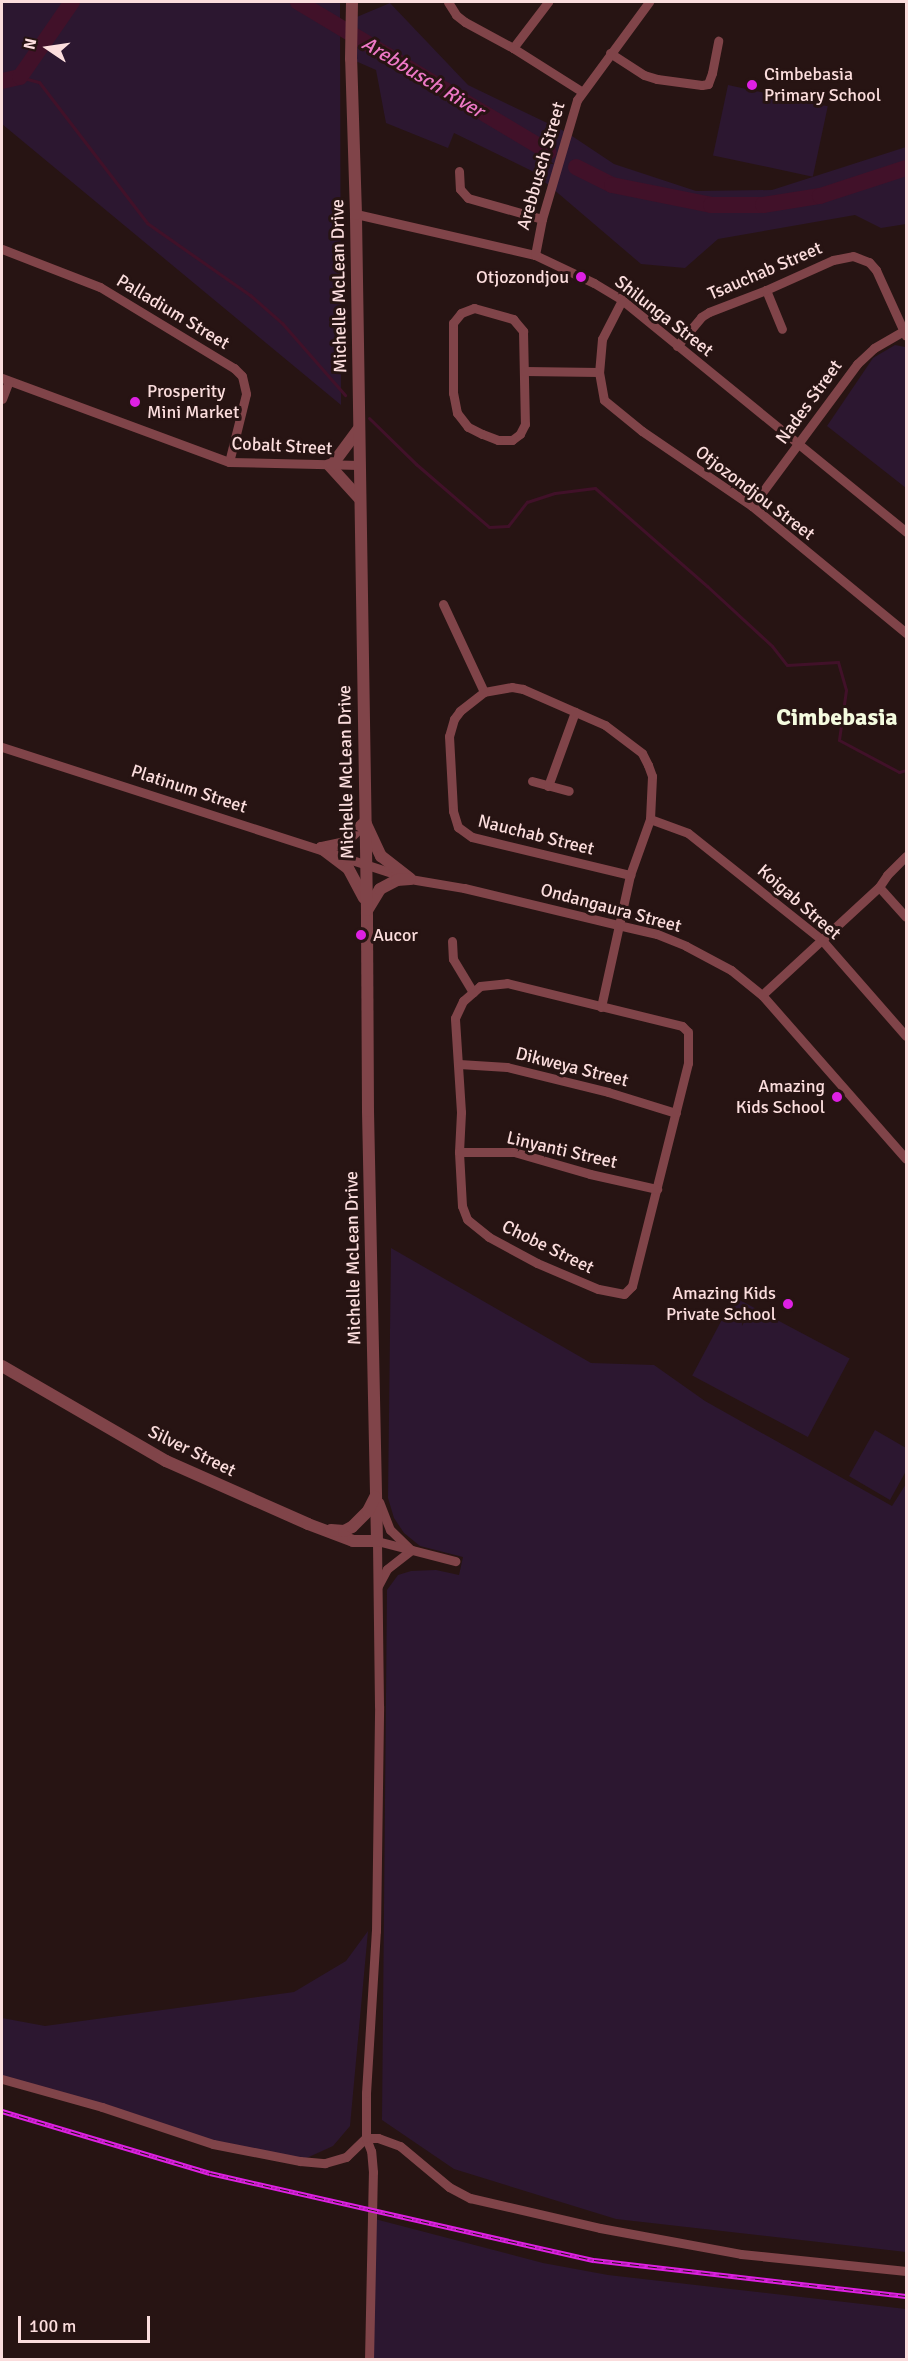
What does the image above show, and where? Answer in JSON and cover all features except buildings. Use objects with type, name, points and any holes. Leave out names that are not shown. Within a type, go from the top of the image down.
[{"type":"street","name":"Michelle McLean Drive","points":[[352,2],[351,59],[356,214],[367,910],[368,1111],[377,1541]]},
{"type":"street","points":[[448,2],[456,15],[465,22],[513,48],[581,91]]},
{"type":"street","points":[[513,48],[548,2]]},
{"type":"street","name":"Arebbusch Street","points":[[535,255],[542,219],[572,112],[581,91],[649,2]]},
{"type":"street","points":[[610,53],[644,75],[702,85],[708,84],[718,41]]},
{"type":"street","points":[[459,171],[460,189],[468,198],[542,219]]},
{"type":"street","name":"Shilunga Street","points":[[356,214],[535,255],[594,283],[622,300],[906,531]]},
{"type":"street","name":"Palladium Street","points":[[2,249],[100,287],[234,368],[242,376],[246,394],[229,462]]},
{"type":"street","name":"Tsauchab Street","points":[[677,346],[701,317],[833,260],[852,256],[861,258],[876,270],[905,333]]},
{"type":"street","points":[[766,290],[782,329]]},
{"type":"street","points":[[525,371],[599,372],[603,334],[622,300]]},
{"type":"street","points":[[474,308],[513,319],[523,332],[525,371],[525,423],[517,437],[498,440],[468,427],[457,413],[453,393],[452,334],[457,316],[465,310],[474,308]]},
{"type":"street","name":"Nades Street","points":[[752,506],[864,356],[874,348],[905,333]]},
{"type":"street","name":"Otjozondjou Street","points":[[599,372],[600,388],[611,406],[752,506],[906,633]]},
{"type":"street","points":[[2,399],[5,379]]},
{"type":"street","name":"Cobalt Street","points":[[5,379],[229,462],[360,465]]},
{"type":"street","points":[[359,428],[331,465],[359,498]]},
{"type":"street","points":[[443,604],[484,692]]},
{"type":"street","name":"Nauchab Street","points":[[618,925],[630,875],[650,819],[652,776],[642,753],[618,733],[523,689],[512,687],[484,692],[460,711],[451,726],[453,811],[458,827],[472,837],[630,875]]},
{"type":"street","points":[[548,786],[575,712]]},
{"type":"street","name":"Platinum Street","points":[[2,747],[366,864]]},
{"type":"street","points":[[532,781],[569,791]]},
{"type":"street","name":"Koigab Street","points":[[650,819],[688,833],[821,939],[906,1036]]},
{"type":"street","points":[[321,848],[344,843],[365,822],[381,856],[410,879]]},
{"type":"street","points":[[321,848],[348,868],[362,890],[367,910]]},
{"type":"street","points":[[762,995],[879,886],[906,856]]},
{"type":"street","name":"Ondangaura Street","points":[[366,864],[410,879],[464,888],[657,934],[686,946],[730,970],[762,995],[906,1159]]},
{"type":"street","points":[[367,910],[380,889],[397,880],[410,879]]},
{"type":"street","points":[[879,886],[906,917]]},
{"type":"street","points":[[601,1007],[618,925]]},
{"type":"street","points":[[452,941],[453,959],[473,992]]},
{"type":"street","name":"Chobe Street","points":[[507,983],[682,1026],[688,1032],[688,1063],[676,1113],[632,1286],[624,1294],[615,1294],[537,1263],[476,1228],[467,1219],[462,1206],[459,1152],[459,1064],[455,1018],[463,1001],[473,992],[480,986],[507,983]]},
{"type":"street","name":"Dikweya Street","points":[[459,1064],[507,1067],[608,1092],[676,1113]]},
{"type":"street","name":"Linyanti Street","points":[[459,1152],[514,1152],[590,1174],[657,1189]]},
{"type":"street","name":"Silver Street","points":[[2,1366],[166,1461],[308,1524],[353,1541],[377,1541]]},
{"type":"street","points":[[327,1530],[344,1531],[352,1527],[368,1511],[376,1494]]},
{"type":"street","points":[[376,1494],[390,1530],[411,1550]]},
{"type":"street","points":[[369,2360],[374,2172],[371,2151],[366,2138],[366,2093],[376,1930],[379,1706],[377,1541],[455,1561]]},
{"type":"street","points":[[376,1589],[387,1569],[411,1550]]},
{"type":"street","points":[[2,2079],[102,2107],[213,2144],[300,2161],[325,2163],[346,2157],[366,2138],[378,2138],[400,2146],[449,2187],[470,2198],[600,2228],[741,2254],[906,2271]]},
{"type":"shaded area","points":[[2,2],[340,2],[341,405],[2,124]]},
{"type":"shaded area","points":[[390,3],[468,85],[566,132],[614,164],[696,191],[772,190],[906,147],[906,224],[881,228],[855,215],[718,239],[685,268],[641,264],[532,171],[454,133],[448,148],[386,123],[376,70],[351,59],[352,19]]},
{"type":"shaded area","points":[[728,85],[828,106],[813,177],[713,155]]},
{"type":"shaded area","points":[[895,345],[905,347],[906,351],[906,488],[827,426],[873,358]]},
{"type":"shaded area","points":[[391,1248],[591,1363],[654,1365],[705,1401],[892,1506],[906,1484],[906,2252],[616,2219],[454,2169],[382,2120],[387,1590],[398,1575],[411,1571],[436,1570],[459,1575],[463,1557],[420,1546],[404,1533],[394,1518],[388,1498]]},
{"type":"shaded area","points":[[734,1297],[850,1359],[808,1437],[692,1376]]},
{"type":"shaded area","points":[[875,1430],[906,1448],[906,1471],[890,1500],[849,1476]]},
{"type":"shaded area","points":[[368,1931],[350,2126],[333,2146],[300,2161],[213,2144],[2,2079],[2,2018],[45,2026],[294,1992],[346,1961]]},
{"type":"shaded area","points":[[371,2218],[543,2263],[608,2275],[906,2309],[906,2359],[369,2360]]},
{"type":"waterway","name":"Arebbusch River","points":[[2,81],[20,77],[72,2]]},
{"type":"waterway","name":"Arebbusch River","points":[[298,2],[549,152]]},
{"type":"waterway","points":[[20,77],[39,82],[147,223],[250,295],[282,323],[345,395]]},
{"type":"waterway","name":"Arebbusch River","points":[[576,167],[612,185],[711,205],[763,205],[820,196],[906,168]]},
{"type":"waterway","points":[[369,418],[416,464],[489,527],[508,526],[527,502],[555,493],[595,488],[707,586],[772,646],[787,665],[838,662],[846,690],[839,740],[899,772],[906,770]]},
{"type":"railway","points":[[2,2111],[210,2173],[594,2260],[906,2296]]},
{"type":"place","name":"Cimbebasia Primary School","points":[[752,85]]},
{"type":"place","name":"Otjozondjou","points":[[581,277]]},
{"type":"place","name":"Prosperity Mini Market","points":[[135,402]]},
{"type":"place","name":"Aucor","points":[[361,935]]},
{"type":"place","name":"Amazing Kids School","points":[[837,1097]]},
{"type":"place","name":"Amazing Kids Private School","points":[[788,1304]]},
{"type":"district","name":"Cimbebasia","points":[[837,718]]}]
